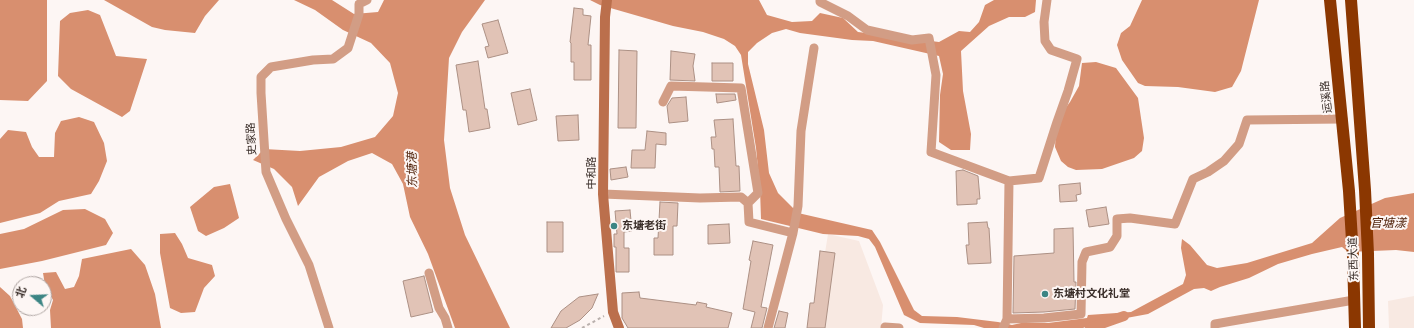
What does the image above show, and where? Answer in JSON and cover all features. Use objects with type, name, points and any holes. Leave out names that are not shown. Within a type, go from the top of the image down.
[{"type":"highway","name":"运溪路","points":[[1330,0],[1343,119],[1348,191]]},
{"type":"highway","name":"东西大道","points":[[1351,0],[1365,190],[1369,328]]},
{"type":"highway","name":"东西大道","points":[[1348,191],[1353,257],[1355,328]]},
{"type":"street","name":"中和路","points":[[607,0],[605,17],[603,194],[612,312],[619,328]]},
{"type":"street","points":[[820,0],[820,2],[848,16],[866,30],[912,40],[930,38],[936,75],[931,152],[1009,181],[1039,178],[1077,59],[1051,50],[1045,41],[1044,22],[1047,0]]},
{"type":"street","name":"史家路","points":[[330,328],[309,264],[286,219],[266,172],[261,77],[271,67],[313,60],[333,59],[348,48],[359,14],[361,1]]},
{"type":"street","points":[[768,328],[793,233],[798,206],[801,132],[814,48]]},
{"type":"street","points":[[663,102],[671,86],[741,88],[758,193],[748,203]]},
{"type":"street","points":[[1009,181],[1005,324],[1081,314],[1082,262],[1086,252],[1110,247],[1117,236],[1117,219],[1130,218],[1175,224],[1193,178],[1208,172],[1224,161],[1239,144],[1247,120],[1343,119]]},
{"type":"street","points":[[603,194],[700,198],[741,197],[748,203],[749,222],[793,233]]},
{"type":"street","points":[[429,273],[439,308],[445,318],[448,328]]},
{"type":"street","points":[[1215,328],[1214,324],[1354,300]]},
{"type":"street","points":[[885,328],[899,328]]},
{"type":"path","points":[[582,328],[612,312]]},
{"type":"shaded area","points":[[828,234],[859,241],[883,305],[881,328],[813,328]]},
{"type":"shaded area","points":[[1414,296],[1414,328],[1389,328],[1388,301]]},
{"type":"water","points":[[0,0],[47,0],[47,81],[28,101],[0,100]]},
{"type":"water","points":[[104,0],[219,0],[205,16],[195,33],[152,27]]},
{"type":"water","name":"东塘港","points":[[294,0],[332,0],[354,14],[378,12],[384,0],[485,0],[462,32],[449,58],[444,140],[450,188],[465,235],[510,328],[455,328],[428,254],[410,217],[403,184],[392,164],[372,153],[348,161],[319,177],[298,206],[292,187],[274,169],[253,160],[264,149],[300,151],[341,147],[375,137],[393,116],[398,93],[390,63],[371,43],[343,30],[315,10]]},
{"type":"water","name":"官塘漾","points":[[590,0],[759,0],[767,15],[792,22],[812,21],[820,13],[843,18],[858,32],[939,42],[959,31],[970,32],[979,22],[985,5],[994,0],[1036,0],[1035,12],[1025,17],[1009,17],[989,26],[961,51],[963,91],[971,134],[970,150],[951,150],[939,142],[940,95],[943,74],[939,56],[873,41],[852,40],[800,33],[786,29],[772,33],[757,43],[748,52],[748,64],[764,130],[769,173],[778,193],[798,213],[872,230],[880,242],[914,310],[922,316],[957,317],[1012,325],[1021,323],[1048,323],[1087,318],[1088,315],[1131,312],[1183,284],[1186,275],[1181,248],[1182,239],[1190,245],[1207,265],[1217,268],[1247,263],[1312,243],[1340,218],[1385,198],[1414,193],[1414,252],[1396,250],[1348,252],[1342,247],[1278,264],[1249,278],[1211,291],[1204,288],[1194,289],[1148,314],[1094,324],[1083,328],[984,328],[974,325],[920,323],[904,315],[875,247],[869,239],[858,236],[823,234],[761,219],[756,148],[741,55],[735,46],[724,39],[703,32],[673,26],[600,5]]},
{"type":"water","points":[[1142,0],[1259,0],[1241,71],[1232,87],[1215,92],[1178,87],[1145,86],[1138,83],[1122,60],[1117,45],[1121,33],[1130,26]]},
{"type":"water","points":[[88,10],[100,15],[116,56],[147,59],[130,111],[122,117],[71,89],[58,76],[60,21],[70,13]]},
{"type":"water","points":[[1096,62],[1116,68],[1138,98],[1144,138],[1142,151],[1134,158],[1102,169],[1076,170],[1068,167],[1061,161],[1055,147],[1056,130],[1061,114],[1079,86],[1082,63]]},
{"type":"water","points":[[79,117],[94,122],[104,143],[107,161],[99,181],[91,194],[59,201],[40,213],[0,223],[0,139],[8,130],[26,132],[32,147],[39,157],[54,157],[55,133],[61,121]]},
{"type":"water","points":[[230,184],[239,218],[224,228],[206,236],[198,231],[190,207],[214,187]]},
{"type":"water","points":[[85,209],[105,219],[113,233],[106,245],[42,261],[0,269],[0,234],[24,229],[63,210]]},
{"type":"water","points":[[175,233],[188,258],[212,265],[215,276],[204,288],[195,312],[181,313],[170,308],[160,253],[160,234]]},
{"type":"water","points":[[131,249],[145,265],[155,294],[161,328],[51,328],[50,316],[52,316],[53,300],[52,276],[44,276],[43,273],[56,272],[65,289],[74,287],[79,276],[82,259]]},
{"type":"water","points":[[0,287],[10,296],[12,300],[12,316],[20,316],[23,328],[0,328]]},
{"type":"building","points":[[574,8],[583,9],[583,15],[591,16],[588,45],[591,45],[591,80],[574,80],[574,62],[571,62],[570,42]]},
{"type":"building","points":[[498,20],[508,53],[488,58],[485,47],[489,46],[482,24]]},
{"type":"building","points":[[619,50],[637,51],[636,128],[618,128]]},
{"type":"building","points":[[671,51],[695,54],[693,66],[695,81],[670,80]]},
{"type":"building","points":[[478,61],[485,109],[487,109],[490,128],[469,132],[466,110],[463,110],[456,65]]},
{"type":"building","points":[[712,63],[733,63],[733,81],[712,81]]},
{"type":"building","points":[[530,89],[537,120],[518,125],[511,93]]},
{"type":"building","points":[[716,94],[735,94],[736,100],[717,103]]},
{"type":"building","points":[[686,97],[688,121],[669,123],[667,106],[672,98]]},
{"type":"building","points":[[578,115],[579,140],[558,141],[556,116]]},
{"type":"building","points":[[733,119],[736,166],[739,166],[740,191],[720,192],[719,167],[715,167],[714,149],[712,149],[711,137],[716,137],[714,120]]},
{"type":"building","points":[[647,131],[666,133],[666,145],[656,144],[655,168],[631,168],[632,150],[645,150]]},
{"type":"building","points":[[626,167],[628,177],[611,180],[610,169]]},
{"type":"building","points":[[963,170],[978,176],[980,199],[977,199],[977,204],[957,205],[956,171]]},
{"type":"building","points":[[1080,183],[1081,194],[1076,195],[1077,201],[1060,202],[1059,185]]},
{"type":"building","points":[[660,202],[678,203],[677,226],[673,226],[673,255],[654,255],[654,238],[658,238]]},
{"type":"building","points":[[1106,207],[1109,224],[1089,227],[1086,210]]},
{"type":"building","points":[[630,210],[632,231],[624,232],[624,248],[629,248],[629,272],[616,272],[616,247],[614,247],[614,234],[617,234],[615,211]]},
{"type":"building","points":[[547,222],[563,222],[563,252],[547,252]]},
{"type":"building","points":[[987,222],[989,228],[991,263],[968,264],[966,245],[969,245],[968,223]]},
{"type":"building","points":[[729,224],[730,243],[708,244],[708,225]]},
{"type":"building","name":"东塘村文化礼堂","points":[[1073,228],[1074,282],[1076,282],[1075,309],[1013,313],[1014,256],[1054,253],[1054,229]]},
{"type":"building","points":[[753,241],[773,245],[761,307],[767,308],[762,328],[751,328],[755,312],[743,309]]},
{"type":"building","points":[[820,251],[835,253],[825,328],[807,328],[810,303],[814,303]]},
{"type":"building","points":[[424,276],[433,312],[411,317],[403,281]]},
{"type":"building","points":[[639,292],[640,298],[696,305],[697,302],[707,304],[706,307],[732,313],[728,328],[628,328],[622,318],[622,293]]},
{"type":"building","points":[[598,294],[592,308],[580,320],[566,328],[551,328],[561,311],[579,297]]},
{"type":"building","points":[[779,311],[788,313],[785,328],[774,328]]},
{"type":"waterway","points":[[1090,328],[1124,316]]},
{"type":"place","name":"东塘老街","points":[[614,226]]},
{"type":"place","name":"东塘村文化礼堂","points":[[1045,294]]}]
